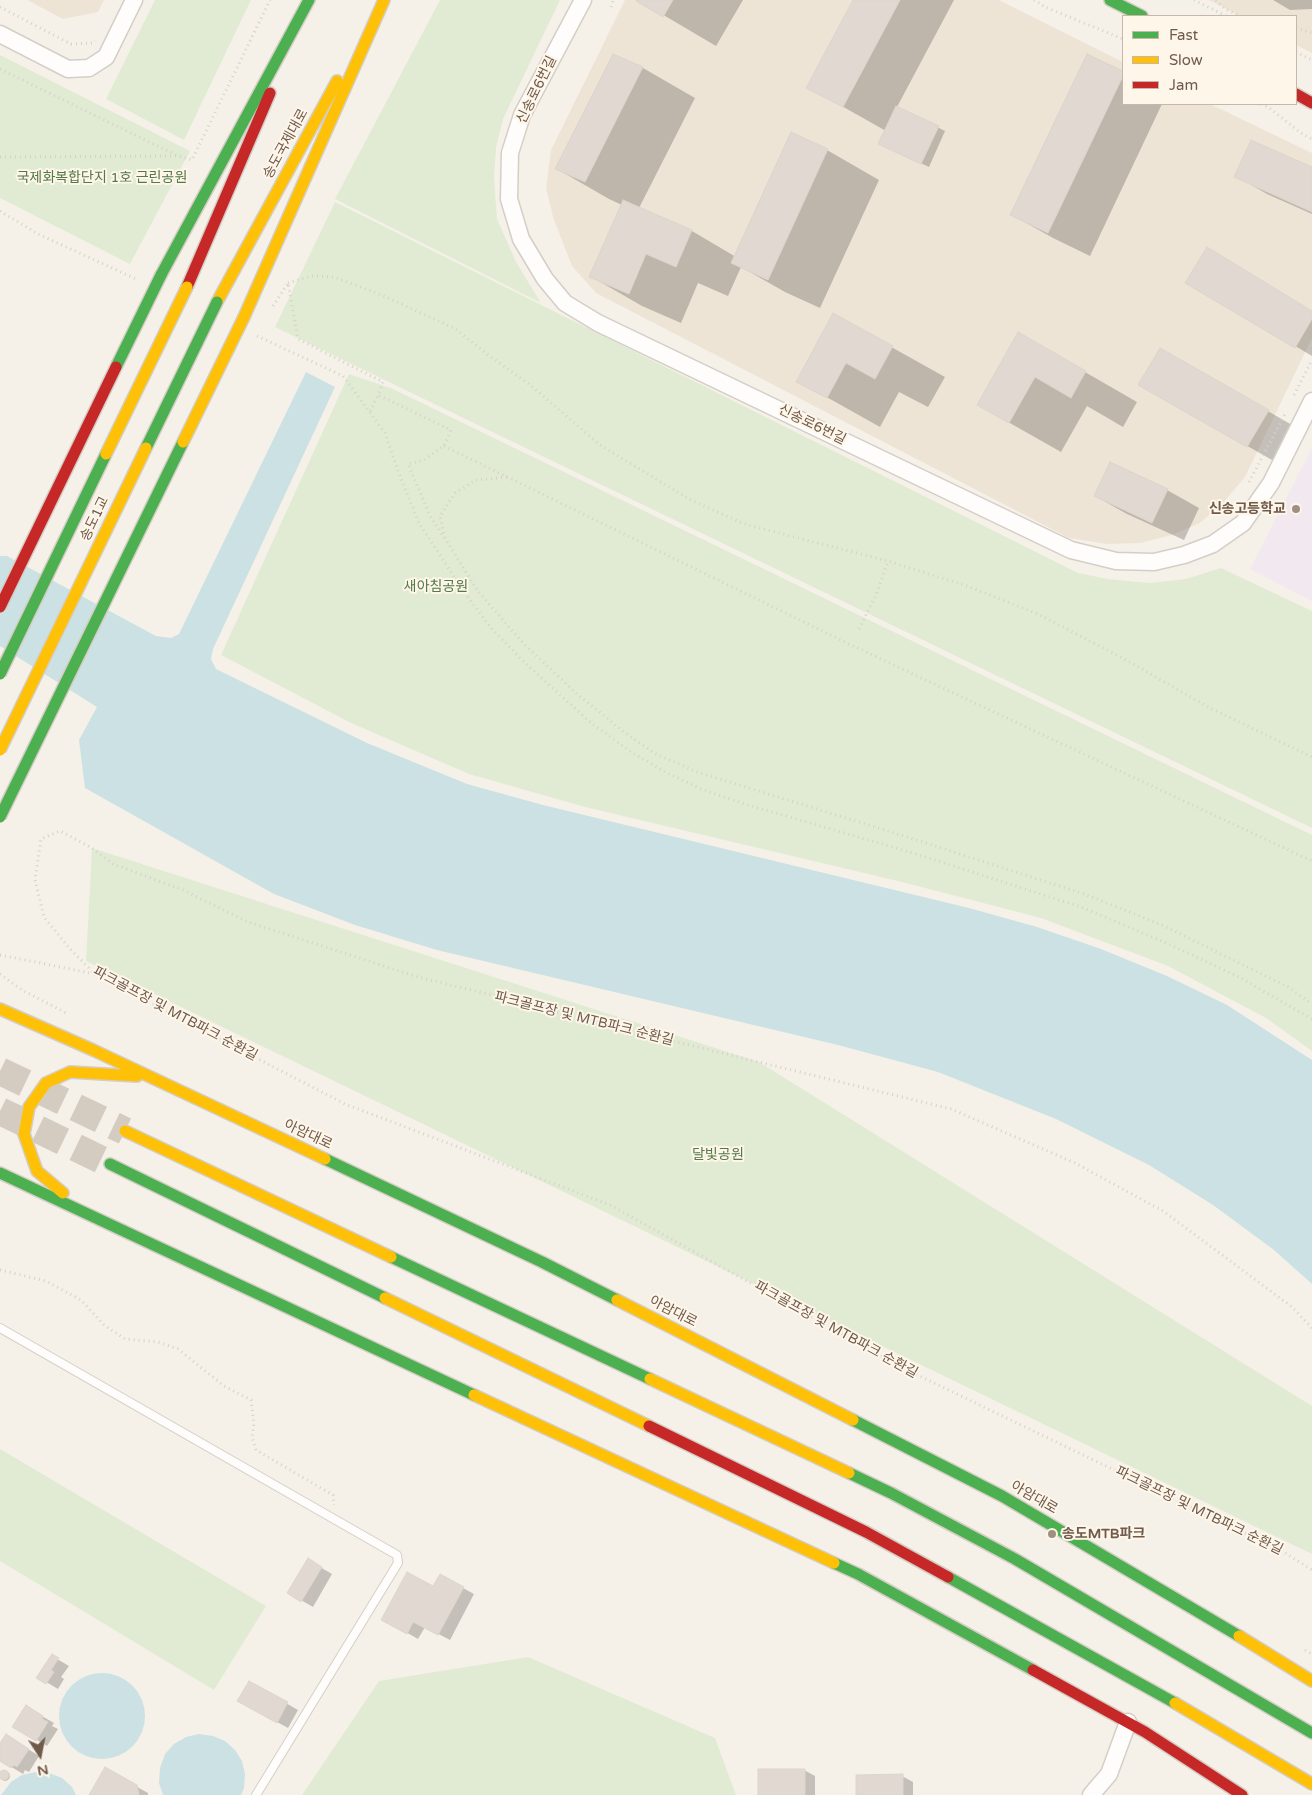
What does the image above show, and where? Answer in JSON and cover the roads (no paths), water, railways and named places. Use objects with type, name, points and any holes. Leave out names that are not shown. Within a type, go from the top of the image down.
[{"type":"main road","points":[[0,607],[160,275],[310,0]]},
{"type":"main road","name":"송도1교","points":[[0,674],[186,287],[310,0]]},
{"type":"main road","points":[[0,817],[244,317],[382,0]]},
{"type":"main road","name":"송도국제대로","points":[[217,302],[382,0]]},
{"type":"main road","points":[[1110,0],[1140,15]]},
{"type":"main road","points":[[1297,94],[1312,102]]},
{"type":"main road","name":"송도1교","points":[[0,750],[217,302]]},
{"type":"main road","name":"아암대로","points":[[0,1009],[93,1050],[542,1262],[1002,1496],[1197,1610],[1312,1681]]},
{"type":"main road","points":[[40,1014],[93,1050]]},
{"type":"main road","points":[[84,1212],[37,1171],[24,1134],[29,1106],[46,1083],[70,1072],[149,1077]]},
{"type":"main road","points":[[125,1131],[891,1493],[1016,1560],[1312,1733]]},
{"type":"main road","points":[[110,1164],[866,1532],[1156,1691],[1312,1784]]},
{"type":"main road","points":[[0,1173],[858,1574],[1128,1722],[1242,1795]]},
{"type":"street","points":[[0,34],[68,69],[89,68],[106,57],[134,0]]},
{"type":"street","name":"신송로6번길","points":[[583,0],[522,115],[510,153],[509,200],[521,239],[545,279],[565,303],[598,323],[1070,550],[1116,561],[1154,562],[1184,555],[1213,544],[1243,523],[1271,483],[1312,401]]},
{"type":"street","points":[[1108,1795],[1109,1774],[1128,1722]]},
{"type":"street","points":[[1091,1795],[1109,1774]]},
{"type":"lane","points":[[0,1328],[396,1555],[398,1564],[256,1795]]},
{"type":"tunnel","points":[[0,1071],[125,1131]]},
{"type":"tunnel","points":[[0,1111],[110,1164]]},
{"type":"place","name":"신송고등학교","points":[[1296,509]]},
{"type":"place","name":"송도MTB파크","points":[[1052,1534]]},
{"type":"park label","name":"국제화복합단지 1호 근린공원","points":[[102,178]]},
{"type":"park label","name":"새아침공원","points":[[436,587]]},
{"type":"park label","name":"달빛공원","points":[[718,1155]]}]
